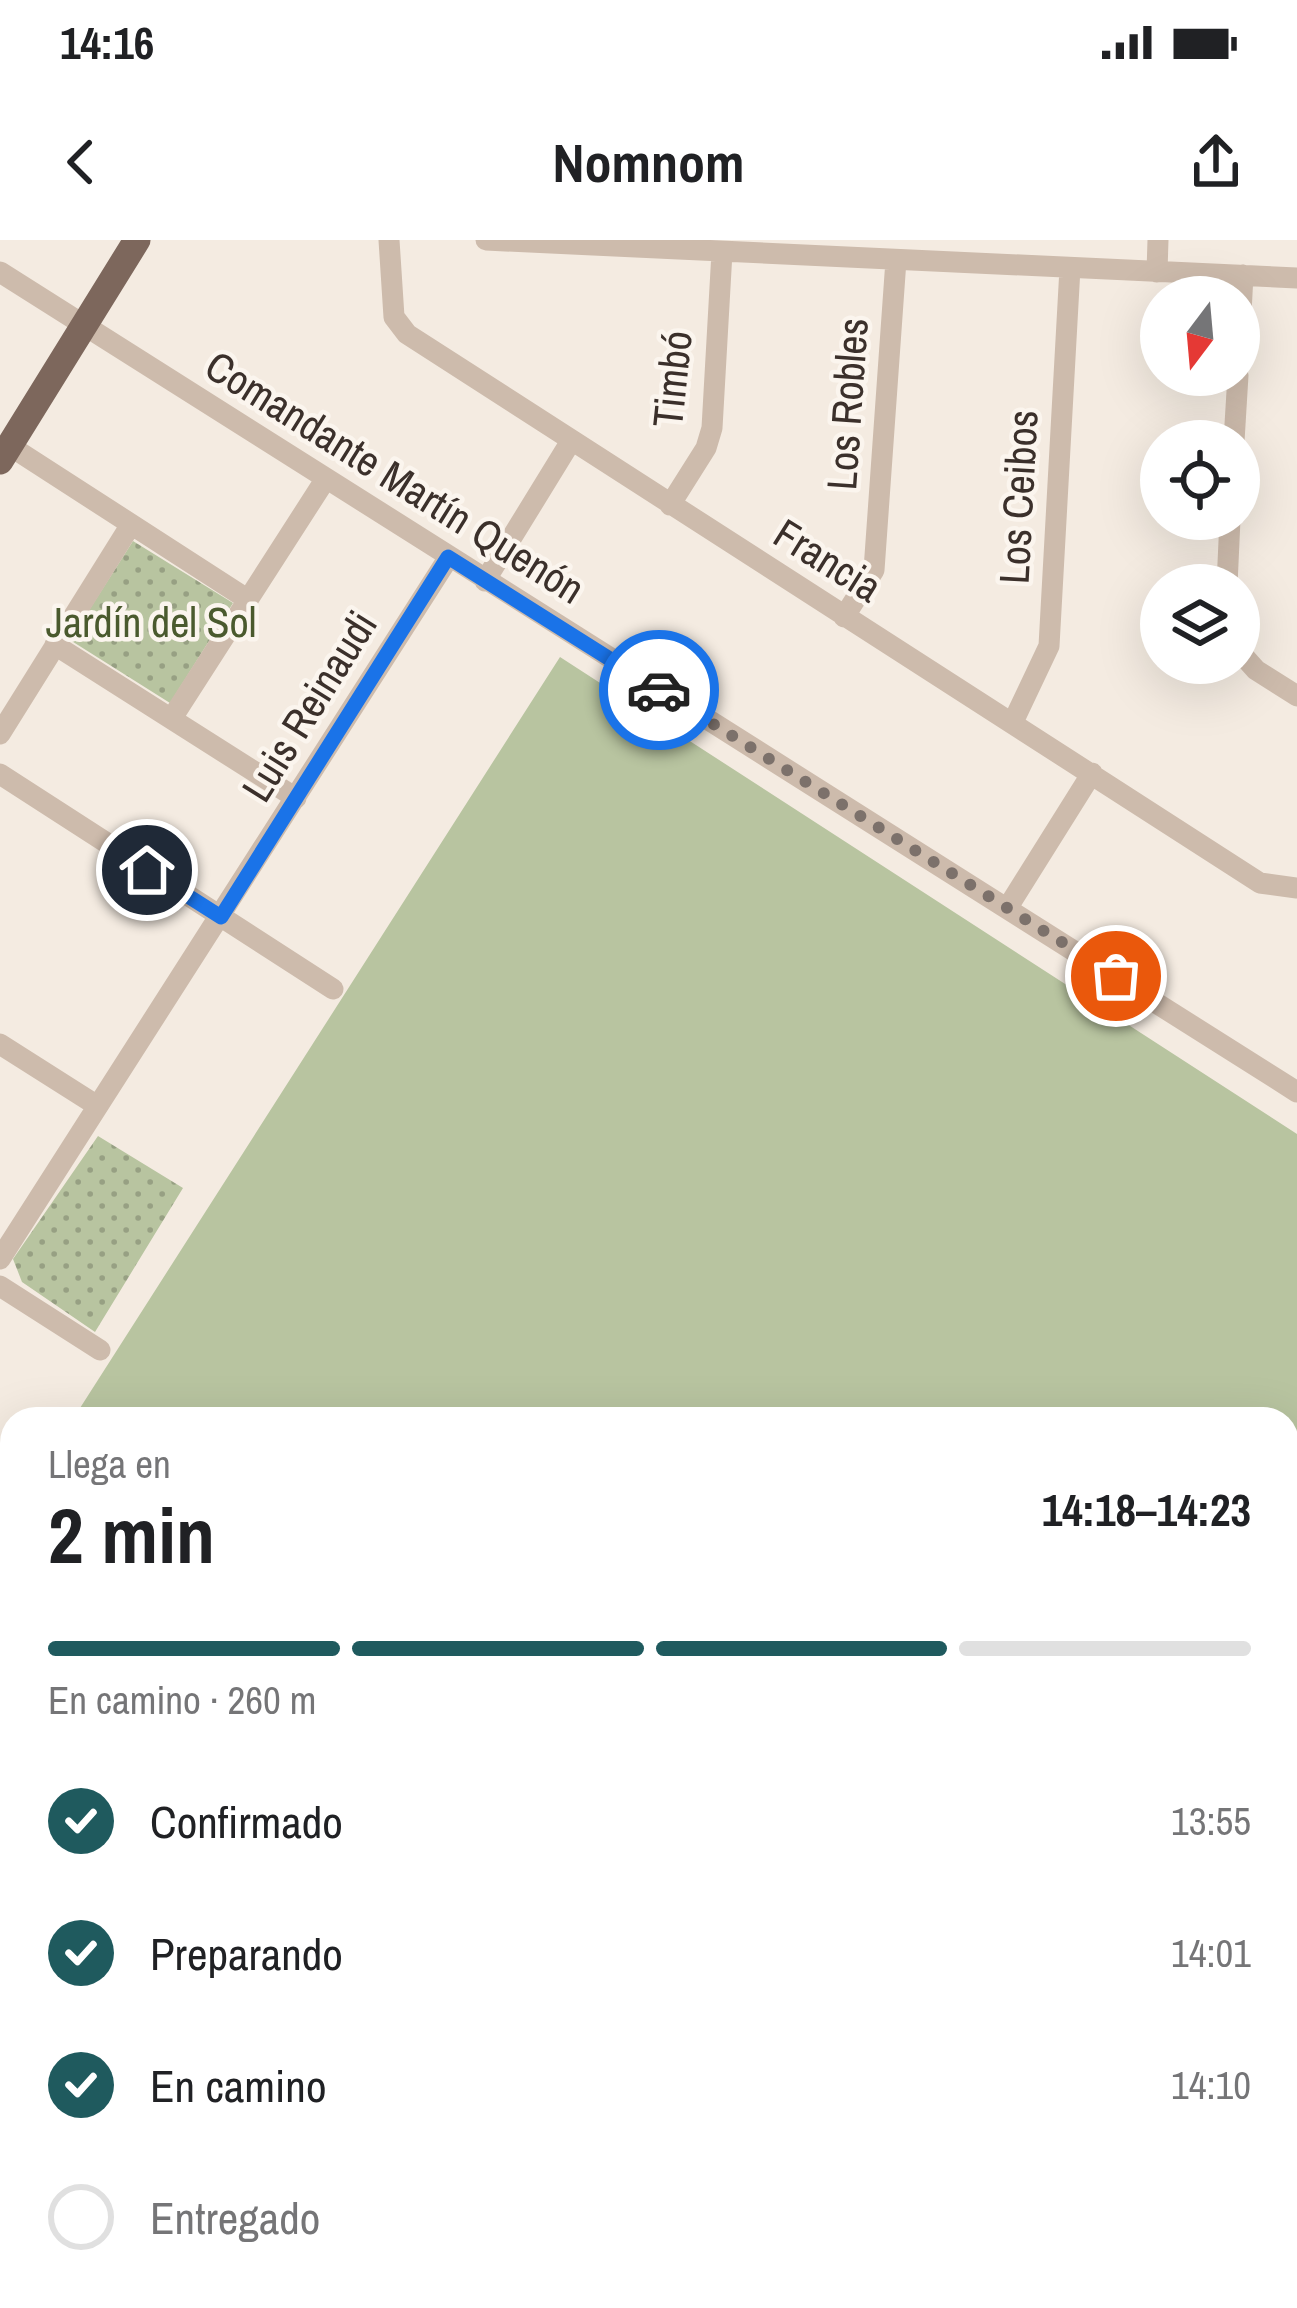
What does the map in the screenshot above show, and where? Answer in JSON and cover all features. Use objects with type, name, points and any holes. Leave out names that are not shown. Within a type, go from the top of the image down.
[{"type":"main road","points":[[5,454],[137,240]]},
{"type":"street","name":"Francia","points":[[389,240],[394,317],[407,334],[1260,883],[1297,888]]},
{"type":"street","points":[[485,240],[642,244],[722,252],[809,248],[896,260],[983,251],[1070,268],[1297,278]]},
{"type":"street","points":[[1156,272],[1158,240]]},
{"type":"street","name":"Timbó","points":[[670,505],[706,448],[712,428],[722,252]]},
{"type":"street","name":"Los Robles","points":[[844,616],[874,570],[896,260]]},
{"type":"street","name":"Los Ceibos","points":[[1012,722],[1049,646],[1070,268]]},
{"type":"street","name":"Comandante Martín Quenón","points":[[0,272],[1297,1092]]},
{"type":"street","points":[[485,581],[571,441]]},
{"type":"street","points":[[5,454],[247,599]]},
{"type":"street","points":[[172,718],[326,480]]},
{"type":"street","points":[[0,734],[130,526]]},
{"type":"street","name":"Luis Reinaudi","points":[[0,1259],[448,557]]},
{"type":"street","points":[[55,645],[296,798]]},
{"type":"street","points":[[1260,673],[1297,697]]},
{"type":"street","points":[[1008,907],[1093,773]]},
{"type":"street","points":[[0,774],[333,989]]},
{"type":"street","points":[[0,1044],[96,1105]]},
{"type":"street","points":[[0,1286],[100,1350]]},
{"type":"green space","name":"Jardín del Sol","points":[[133,541],[233,603],[170,703],[70,640]]},
{"type":"green space","points":[[560,657],[1297,1134],[1297,1407],[81,1407]]},
{"type":"green space","points":[[98,1136],[183,1188],[95,1332],[22,1282],[13,1259]]},
{"type":"way so far","points":[[659,690],[1116,976]]},
{"type":"route","points":[[147,870],[221,917],[448,557],[659,690]]}]
